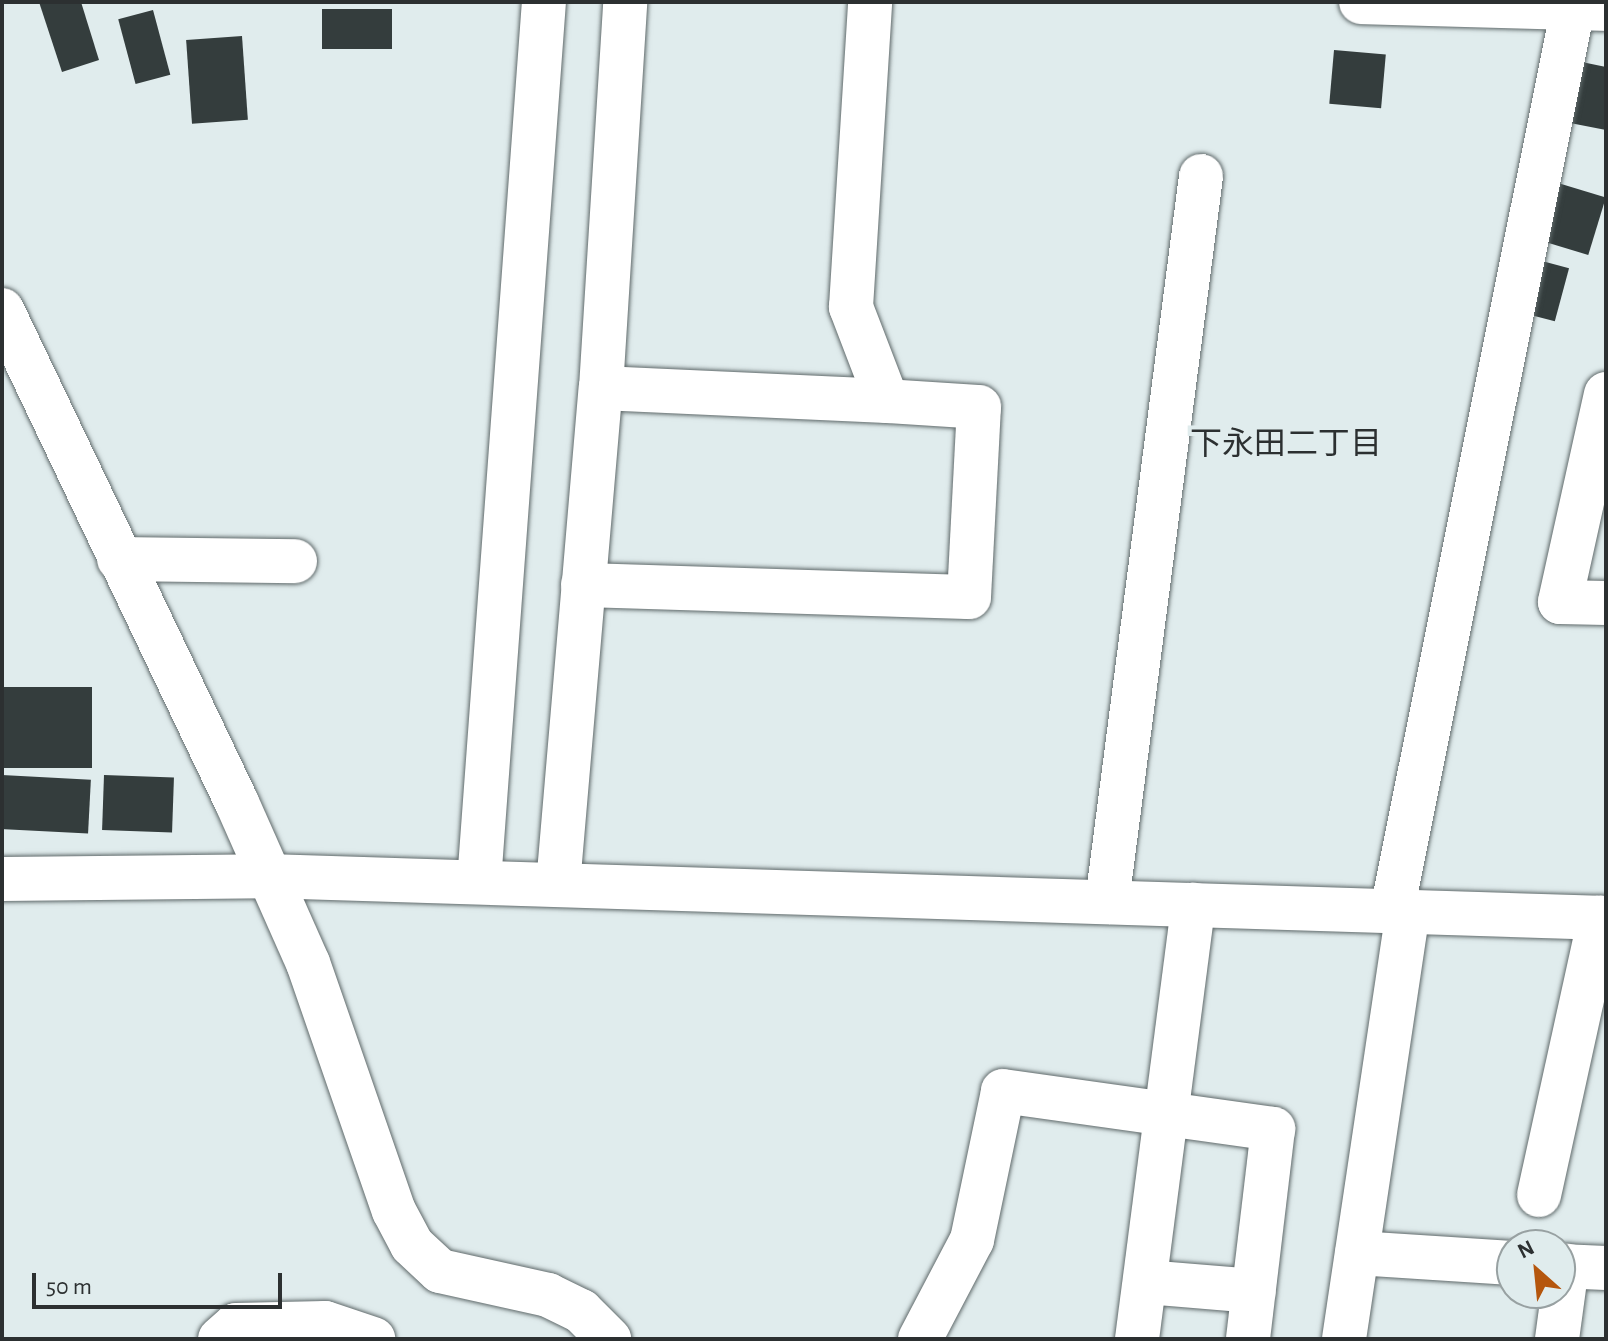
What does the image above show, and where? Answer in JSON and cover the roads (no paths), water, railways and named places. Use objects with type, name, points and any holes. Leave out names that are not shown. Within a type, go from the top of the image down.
[{"type":"street","points":[[479,882],[544,2]]},
{"type":"street","points":[[558,885],[601,388],[625,2]]},
{"type":"street","points":[[870,2],[851,307],[887,401]]},
{"type":"street","points":[[1344,1339],[1400,912],[1590,9],[1361,2]]},
{"type":"street","points":[[1107,902],[1201,176]]},
{"type":"street","points":[[2,310],[237,803],[308,963],[394,1211],[412,1245],[440,1271],[548,1295],[581,1311],[609,1339]]},
{"type":"street","points":[[583,585],[969,597],[979,407],[601,388]]},
{"type":"street","points":[[1606,394],[1560,602],[1606,603]]},
{"type":"street","points":[[119,559],[295,561]]},
{"type":"street","points":[[2,879],[267,876],[1603,918],[1539,1195]]},
{"type":"street","points":[[1137,1339],[1193,905]]},
{"type":"street","points":[[920,1339],[972,1240],[1003,1091],[1273,1129],[1248,1339]]},
{"type":"street","points":[[1357,1253],[1496,1262]]},
{"type":"street","points":[[1557,1339],[1578,1267]]},
{"type":"street","points":[[1145,1282],[1254,1291]]},
{"type":"street","points":[[220,1339],[236,1325],[325,1323],[373,1339]]},
{"type":"district","name":"下永田二丁目","points":[[1286,444]]}]
